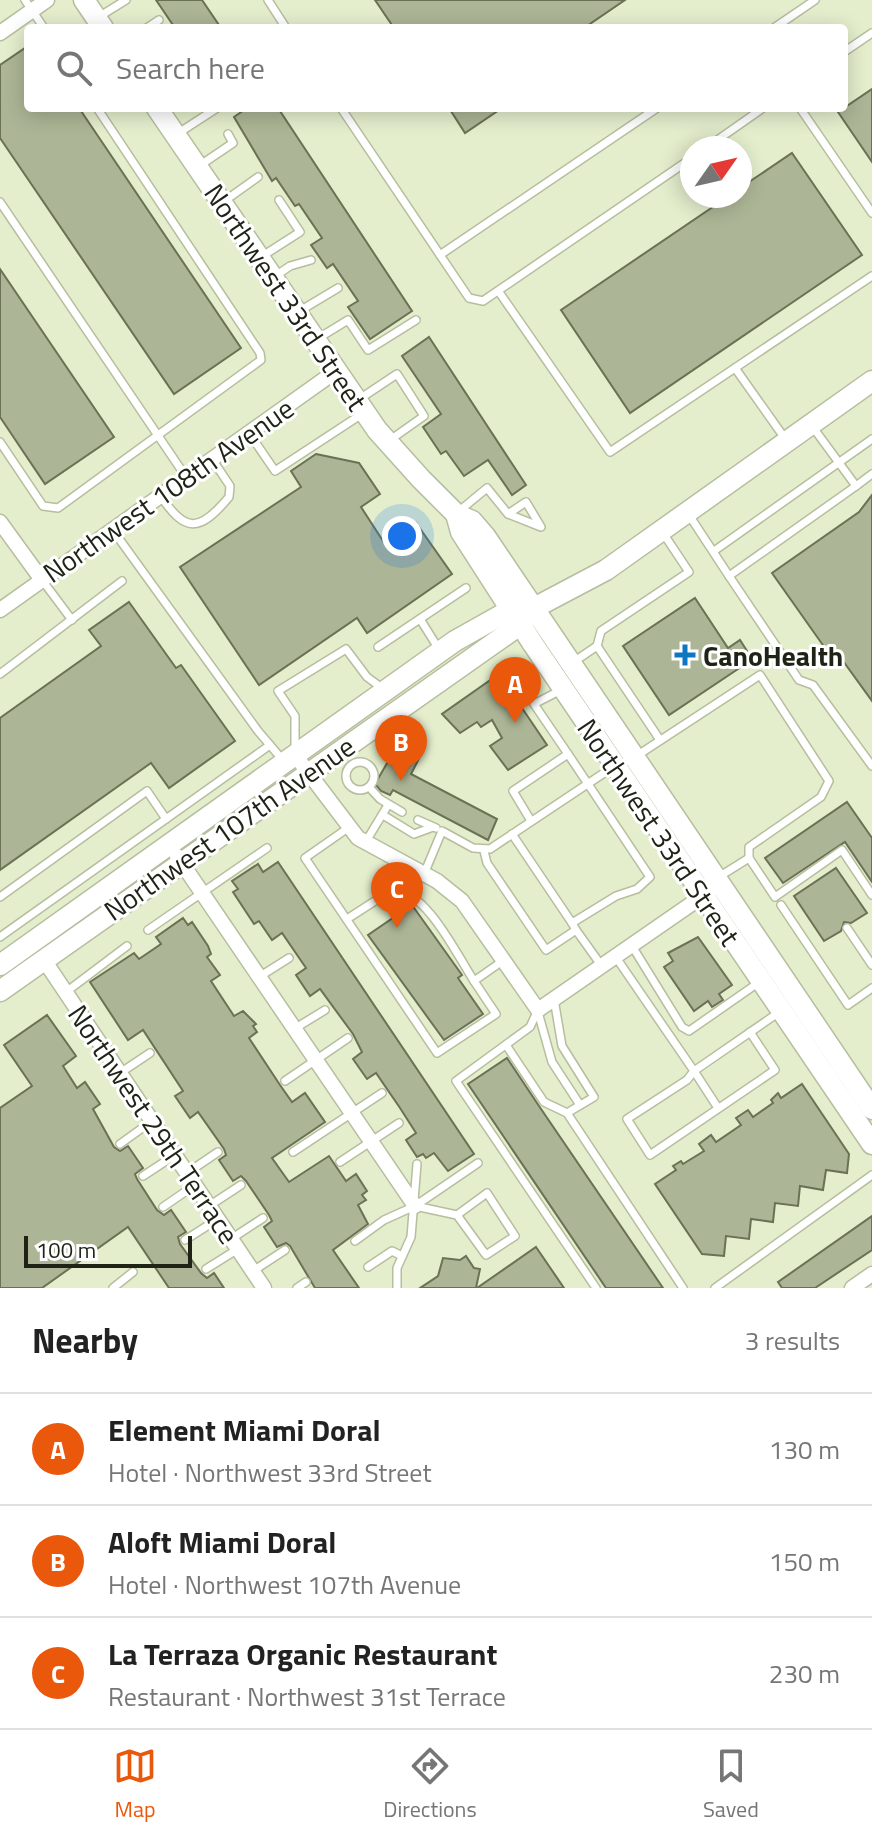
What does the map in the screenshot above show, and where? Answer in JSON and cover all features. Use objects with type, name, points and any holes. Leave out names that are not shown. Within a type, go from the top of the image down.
[{"type":"street","points":[[0,33],[28,5],[47,0]]},
{"type":"street","points":[[84,0],[100,24]]},
{"type":"street","name":"Northwest 33rd Street","points":[[160,112],[360,407],[386,442],[456,514],[461,532],[522,614],[563,689],[872,1144]]},
{"type":"street","name":"Northwest 108th Avenue","points":[[0,610],[336,371]]},
{"type":"street","name":"Northwest 107th Avenue","points":[[0,965],[441,651],[522,614],[606,570],[872,381]]},
{"type":"street","points":[[0,522],[42,580]]},
{"type":"street","name":"Northwest 33rd Street","points":[[522,614],[572,663],[872,1109]]},
{"type":"street","name":"Northwest 107th Avenue","points":[[0,991],[308,772],[522,614]]},
{"type":"street","points":[[295,755],[348,828],[365,843],[424,874],[462,901],[538,1010],[702,896],[718,881]]},
{"type":"street","points":[[169,844],[415,1206]]},
{"type":"street","points":[[32,942],[44,960]]},
{"type":"street","name":"Northwest 29th Terrace","points":[[44,960],[214,1212],[257,1282]]},
{"type":"street","points":[[852,1288],[872,1274]]},
{"type":"lane","points":[[100,24],[126,0]]},
{"type":"lane","points":[[268,0],[283,24]]},
{"type":"lane","points":[[780,24],[815,0]]},
{"type":"lane","points":[[28,5],[41,24]]},
{"type":"lane","points":[[153,24],[159,20]]},
{"type":"lane","points":[[848,49],[872,33]]},
{"type":"lane","points":[[0,442],[43,506],[58,508],[258,365],[260,353],[100,112]]},
{"type":"lane","points":[[176,136],[211,112]]},
{"type":"lane","points":[[344,112],[469,298],[483,301],[680,166]]},
{"type":"lane","points":[[440,255],[651,112]]},
{"type":"lane","points":[[723,136],[757,112]]},
{"type":"lane","points":[[803,112],[872,213]]},
{"type":"lane","points":[[197,167],[233,143],[228,134]]},
{"type":"lane","points":[[222,203],[258,177]]},
{"type":"lane","points":[[259,258],[300,232],[279,200]]},
{"type":"lane","points":[[0,202],[186,477]]},
{"type":"lane","points":[[272,278],[290,266],[311,260]]},
{"type":"lane","points":[[499,292],[610,452],[872,276]]},
{"type":"lane","points":[[297,314],[338,288]]},
{"type":"lane","points":[[315,341],[348,320],[368,350],[416,320]]},
{"type":"lane","points":[[735,368],[787,442]]},
{"type":"lane","points":[[249,433],[275,471],[360,407],[397,374],[424,416],[386,442]]},
{"type":"lane","points":[[811,425],[856,486]]},
{"type":"lane","points":[[714,551],[872,439]]},
{"type":"lane","points":[[160,495],[183,523],[194,526],[203,521],[229,497],[230,486],[212,459]]},
{"type":"lane","points":[[729,576],[872,474]]},
{"type":"lane","points":[[456,514],[487,488],[508,514]]},
{"type":"lane","points":[[687,513],[799,680],[813,685],[872,766]]},
{"type":"lane","points":[[112,529],[281,758],[295,755],[295,716],[278,691],[346,649],[367,677],[385,691]]},
{"type":"lane","points":[[572,663],[597,646],[601,631],[689,572],[662,531]]},
{"type":"lane","points":[[42,580],[72,620]]},
{"type":"lane","points":[[0,674],[122,581]]},
{"type":"lane","points":[[378,647],[466,588]]},
{"type":"lane","points":[[420,619],[441,651]]},
{"type":"lane","points":[[597,646],[660,740]]},
{"type":"lane","points":[[635,757],[760,675],[829,781],[821,797],[749,847],[749,858],[775,897],[842,850],[872,895]]},
{"type":"lane","points":[[484,851],[487,863],[546,950],[616,896],[637,889],[650,877],[534,704],[563,689]]},
{"type":"lane","points":[[0,937],[270,745]]},
{"type":"lane","points":[[531,821],[513,791],[568,754]]},
{"type":"lane","points":[[361,762],[369,766],[374,779],[369,787],[361,790],[349,785],[346,773],[352,765],[361,762]]},
{"type":"lane","points":[[484,851],[615,766]]},
{"type":"lane","points":[[369,787],[388,805],[402,812]]},
{"type":"lane","points":[[0,897],[147,791],[166,819]]},
{"type":"lane","points":[[365,843],[388,805]]},
{"type":"lane","points":[[383,815],[414,834],[433,827]]},
{"type":"lane","points":[[418,820],[484,851]]},
{"type":"lane","points":[[347,919],[392,890],[409,893],[424,905],[496,1014],[437,1053],[305,858],[348,828]]},
{"type":"lane","points":[[424,874],[442,831]]},
{"type":"lane","points":[[512,834],[601,966]]},
{"type":"lane","points":[[148,930],[267,848]]},
{"type":"lane","points":[[718,881],[749,858]]},
{"type":"lane","points":[[781,905],[848,1005],[872,988]]},
{"type":"lane","points":[[847,928],[872,965]]},
{"type":"lane","points":[[632,945],[682,1027],[689,1031],[760,981]]},
{"type":"lane","points":[[66,992],[127,946]]},
{"type":"lane","points":[[615,956],[718,1108]]},
{"type":"lane","points":[[259,977],[289,958]]},
{"type":"lane","points":[[474,981],[504,960]]},
{"type":"lane","points":[[554,998],[562,1046],[594,1097],[567,1113]]},
{"type":"lane","points":[[294,1029],[325,1010]]},
{"type":"lane","points":[[538,1010],[530,1027],[456,1081],[596,1288]]},
{"type":"lane","points":[[538,1010],[552,1062],[580,1105]]},
{"type":"lane","points":[[750,1032],[775,1070],[650,1155],[627,1119],[687,1080],[694,1071],[750,1032],[780,1012]]},
{"type":"lane","points":[[285,1081],[348,1038]]},
{"type":"lane","points":[[506,1045],[544,1102],[567,1113],[683,1288]]},
{"type":"lane","points":[[120,1073],[150,1053]]},
{"type":"lane","points":[[293,1152],[382,1093]]},
{"type":"lane","points":[[120,1144],[152,1121]]},
{"type":"lane","points":[[340,1162],[399,1123]]},
{"type":"lane","points":[[163,1207],[218,1152]]},
{"type":"lane","points":[[143,1176],[175,1155]]},
{"type":"lane","points":[[355,1241],[384,1220],[415,1206],[478,1163]]},
{"type":"lane","points":[[397,1288],[397,1268],[411,1237],[417,1164]]},
{"type":"lane","points":[[715,1288],[872,1175]]},
{"type":"lane","points":[[185,1240],[241,1185]]},
{"type":"lane","points":[[415,1206],[457,1215],[486,1255],[515,1236],[487,1193],[457,1215]]},
{"type":"lane","points":[[206,1269],[263,1218]]},
{"type":"lane","points":[[257,1282],[285,1250]]},
{"type":"lane","points":[[368,1267],[392,1251],[402,1256]]},
{"type":"lane","points":[[113,1288],[133,1272]]},
{"type":"lane","points":[[297,1288],[306,1282]]},
{"type":"building","points":[[156,0],[202,0],[218,24],[172,24]]},
{"type":"building","points":[[375,0],[625,0],[590,24],[391,24]]},
{"type":"building","points":[[24,49],[24,112],[82,112],[241,348],[174,394],[0,138],[0,65]]},
{"type":"building","points":[[872,89],[872,162],[838,112],[848,112],[848,105]]},
{"type":"building","points":[[241,112],[281,112],[412,311],[370,339],[348,307],[358,301],[333,264],[327,268],[311,245],[322,238],[299,204],[295,206],[276,178],[272,181],[234,117]]},
{"type":"building","points":[[452,112],[496,112],[465,133]]},
{"type":"building","points":[[792,153],[862,255],[630,413],[561,310],[711,208],[752,208],[752,180]]},
{"type":"building","points":[[0,269],[114,437],[45,484],[0,417]]},
{"type":"building","points":[[429,337],[526,485],[512,495],[488,460],[464,476],[446,451],[441,454],[423,427],[441,414],[402,356]]},
{"type":"building","points":[[316,454],[359,463],[380,494],[361,507],[385,544],[416,523],[452,574],[367,633],[357,618],[259,685],[180,567],[301,487],[291,471]]},
{"type":"building","points":[[872,495],[872,701],[838,654],[832,658],[772,573],[859,512]]},
{"type":"building","name":"CanoHealth","points":[[695,598],[728,648],[740,640],[747,651],[736,659],[741,667],[669,715],[623,646]]},
{"type":"building","points":[[129,602],[176,668],[181,665],[235,741],[169,788],[151,763],[0,870],[0,718],[101,646],[89,630]]},
{"type":"building","points":[[499,674],[547,745],[508,770],[490,746],[502,738],[492,720],[481,727],[477,722],[460,733],[442,714]]},
{"type":"building","points":[[405,732],[421,740],[419,744],[425,747],[411,774],[497,819],[488,840],[393,790],[390,795],[381,791],[375,784]]},
{"type":"building","points":[[847,802],[872,838],[872,882],[845,842],[783,883],[765,858]]},
{"type":"building","points":[[278,862],[474,1154],[448,1171],[434,1153],[426,1158],[423,1154],[417,1157],[406,1140],[416,1133],[400,1108],[376,1073],[367,1079],[353,1059],[362,1052],[353,1034],[320,989],[310,996],[296,975],[306,968],[282,933],[272,940],[259,921],[254,924],[233,892],[238,889],[232,881],[258,864],[263,872]]},
{"type":"building","points":[[836,868],[867,913],[851,923],[844,922],[841,931],[824,941],[794,896]]},
{"type":"building","points":[[412,905],[462,975],[458,978],[483,1014],[444,1040],[368,935]]},
{"type":"building","points":[[183,918],[188,925],[192,922],[208,946],[211,954],[207,957],[220,975],[211,981],[234,1016],[243,1011],[256,1024],[253,1026],[257,1032],[249,1038],[280,1085],[292,1102],[305,1093],[325,1122],[272,1158],[289,1182],[329,1156],[346,1181],[356,1174],[367,1191],[362,1195],[366,1200],[358,1205],[368,1224],[333,1250],[359,1288],[315,1288],[290,1246],[286,1243],[277,1247],[264,1227],[272,1221],[269,1215],[241,1176],[233,1181],[219,1160],[226,1155],[224,1149],[198,1112],[190,1118],[175,1096],[183,1091],[143,1030],[128,1040],[90,982],[134,953],[139,959],[161,944],[156,937]]},
{"type":"building","points":[[698,937],[732,985],[719,994],[723,1000],[712,1007],[708,1001],[694,1011],[664,967],[673,961],[668,953]]},
{"type":"building","points":[[47,1015],[76,1056],[63,1066],[77,1088],[85,1082],[100,1104],[93,1109],[114,1147],[120,1151],[128,1146],[143,1168],[135,1174],[137,1179],[157,1210],[164,1215],[171,1210],[186,1232],[178,1237],[180,1244],[201,1273],[207,1278],[214,1273],[224,1288],[169,1288],[128,1227],[42,1288],[0,1288],[0,1108],[32,1086],[4,1045]]},
{"type":"building","points":[[507,1058],[663,1288],[606,1288],[468,1084]]},
{"type":"building","points":[[802,1084],[849,1154],[847,1173],[826,1170],[823,1190],[800,1186],[798,1206],[775,1203],[773,1222],[751,1219],[749,1239],[726,1236],[724,1256],[702,1254],[655,1184],[676,1170],[673,1166],[681,1161],[683,1164],[704,1151],[699,1144],[711,1135],[716,1142],[741,1125],[736,1118],[748,1110],[753,1117],[773,1103],[771,1100],[778,1093],[781,1098]]},
{"type":"building","points":[[872,1216],[872,1250],[815,1288],[782,1288],[778,1282]]},
{"type":"building","points":[[536,1247],[564,1288],[477,1288]]},
{"type":"building","points":[[466,1256],[474,1268],[480,1269],[476,1288],[420,1288],[438,1276],[443,1258],[460,1260]]},
{"type":"place","name":"CanoHealth","points":[[685,655]]},
{"type":"place","name":"Element Miami Doral","points":[[515,723]]},
{"type":"place","name":"Aloft Miami Doral","points":[[401,781]]},
{"type":"place","name":"La Terraza Organic Restaurant","points":[[397,928]]}]
